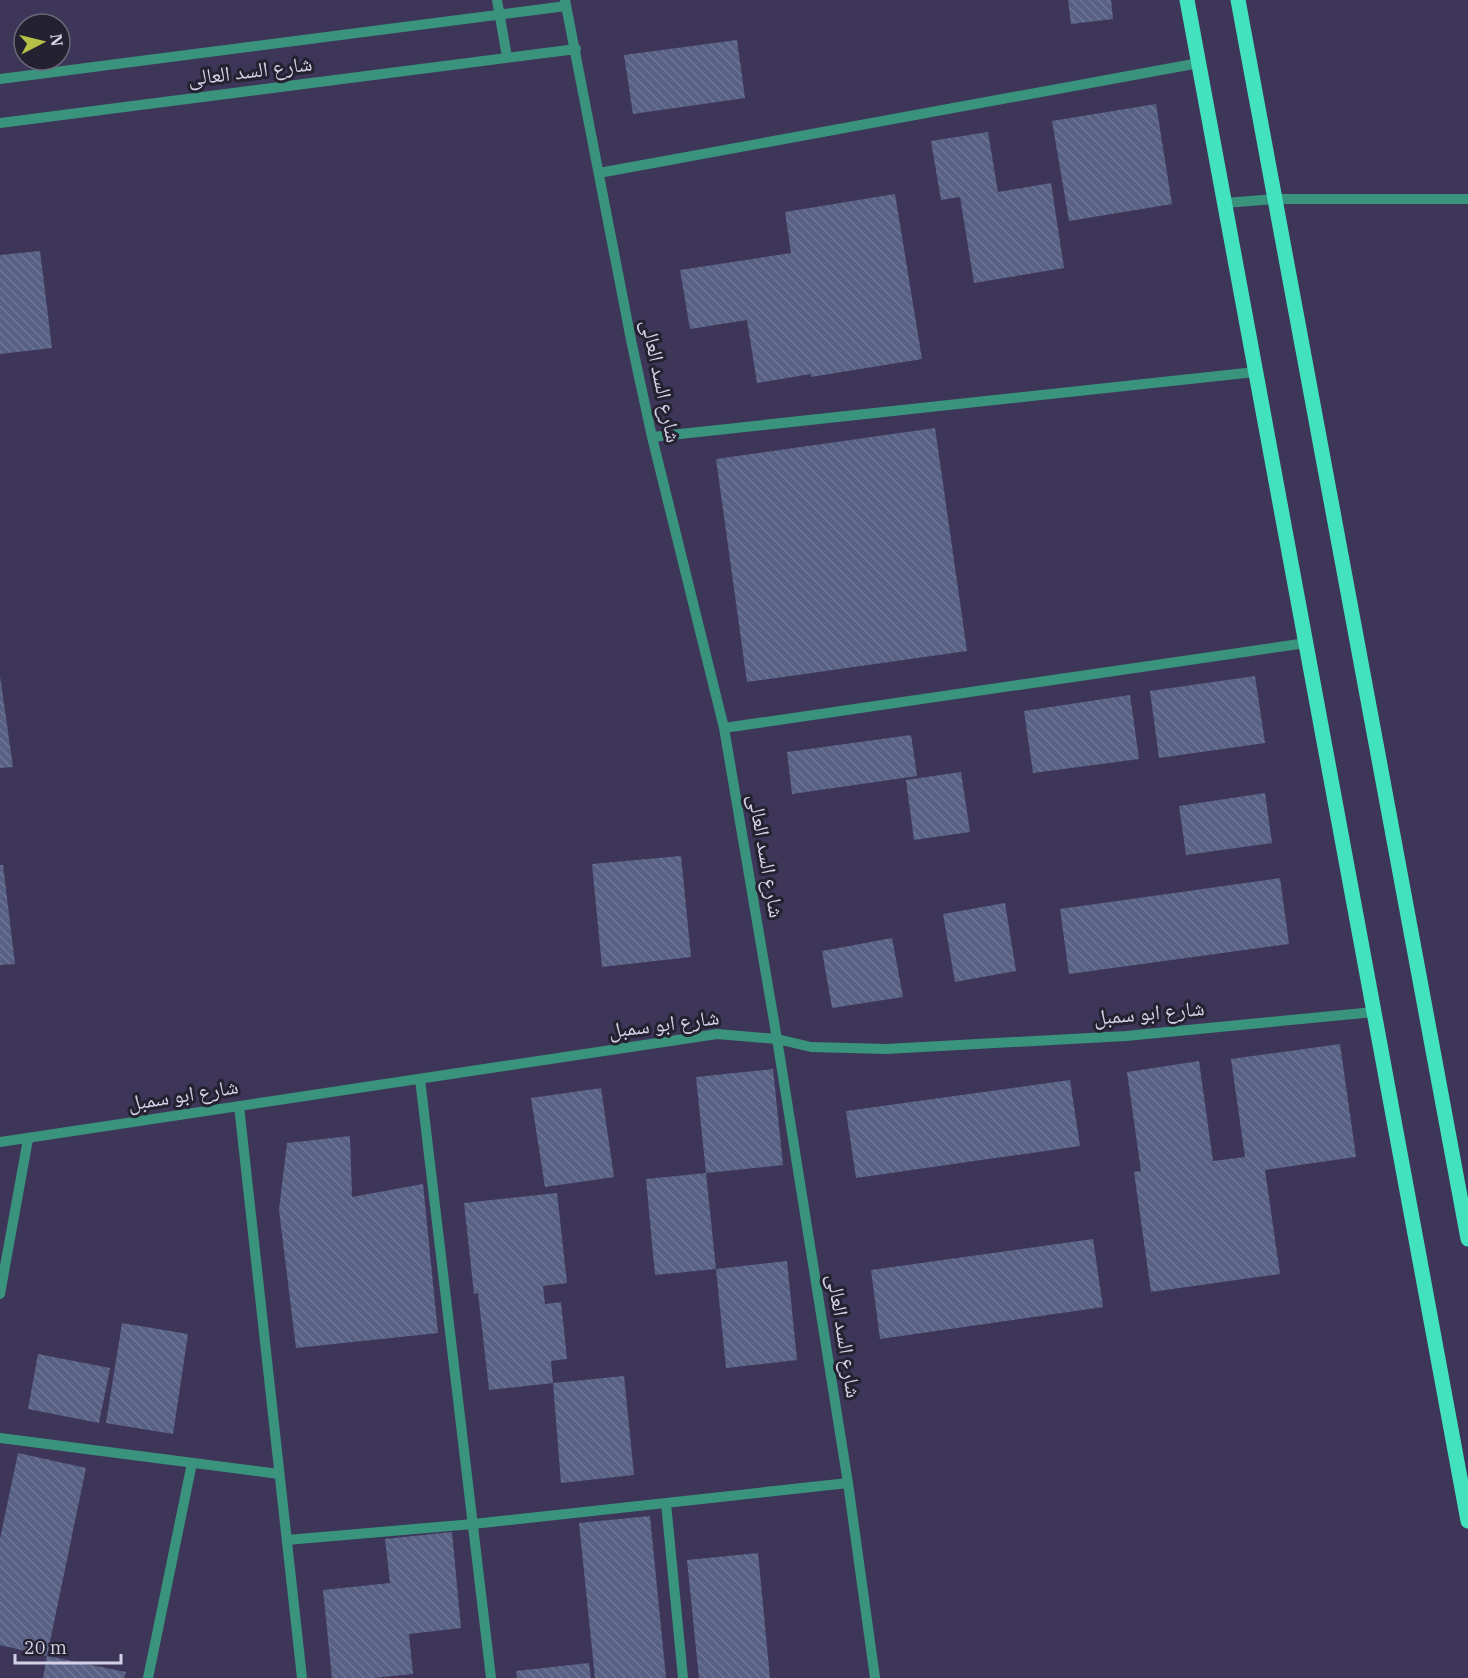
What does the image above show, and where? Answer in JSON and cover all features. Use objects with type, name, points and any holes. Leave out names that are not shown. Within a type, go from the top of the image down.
[{"type":"main road","points":[[1187,0],[1468,1521]]},
{"type":"main road","points":[[1238,0],[1468,1239]]},
{"type":"street","points":[[497,0],[507,57]]},
{"type":"street","points":[[0,79],[500,15],[566,3]]},
{"type":"street","name":"شارع السد العالى","points":[[566,3],[652,437],[724,728],[777,1039],[848,1483],[875,1678]]},
{"type":"street","name":"شارع السد العالى","points":[[0,123],[576,49]]},
{"type":"street","points":[[599,173],[1198,63]]},
{"type":"street","points":[[1224,203],[1274,199],[1468,199]]},
{"type":"street","points":[[652,437],[1255,372]]},
{"type":"street","points":[[724,728],[1306,643]]},
{"type":"street","name":"شارع ابو سمبل","points":[[0,1142],[717,1034],[777,1039],[811,1047],[886,1049],[1126,1036],[1374,1012]]},
{"type":"street","points":[[420,1079],[491,1678]]},
{"type":"street","points":[[239,1106],[302,1678]]},
{"type":"street","points":[[0,1294],[28,1139]]},
{"type":"street","points":[[0,1438],[279,1474]]},
{"type":"street","points":[[148,1678],[192,1462]]},
{"type":"street","points":[[287,1540],[473,1524],[848,1483]]},
{"type":"street","points":[[666,1503],[683,1678]]},
{"type":"building","points":[[1068,0],[1111,0],[1113,19],[1071,24]]},
{"type":"building","points":[[737,40],[745,98],[633,114],[624,55]]},
{"type":"building","points":[[1156,104],[1172,204],[1069,221],[1052,121]]},
{"type":"building","points":[[988,132],[998,192],[1051,183],[1064,268],[974,283],[960,197],[941,200],[931,141]]},
{"type":"building","points":[[895,194],[922,359],[811,377],[811,374],[757,383],[747,320],[690,329],[680,270],[791,253],[785,212]]},
{"type":"building","points":[[40,251],[52,348],[0,354],[0,255]]},
{"type":"building","points":[[935,428],[967,651],[747,682],[716,459]]},
{"type":"building","points":[[0,676],[13,767],[0,768]]},
{"type":"building","points":[[1255,676],[1265,743],[1159,758],[1150,691]]},
{"type":"building","points":[[1130,695],[1139,759],[1033,773],[1024,711]]},
{"type":"building","points":[[911,735],[917,776],[792,794],[787,752]]},
{"type":"building","points":[[961,772],[970,832],[914,840],[906,780]]},
{"type":"building","points":[[1265,793],[1272,843],[1186,855],[1179,806]]},
{"type":"building","points":[[681,856],[691,957],[602,967],[592,864]]},
{"type":"building","points":[[0,865],[3,865],[15,964],[0,965]]},
{"type":"building","points":[[1280,878],[1289,944],[1069,974],[1060,909]]},
{"type":"building","points":[[1005,903],[1016,971],[955,982],[943,914]]},
{"type":"building","points":[[892,938],[903,997],[832,1008],[822,951]]},
{"type":"building","points":[[1340,1044],[1356,1157],[1265,1170],[1280,1274],[1151,1292],[1134,1172],[1141,1171],[1127,1072],[1199,1061],[1213,1161],[1245,1157],[1231,1059]]},
{"type":"building","points":[[773,1069],[783,1165],[706,1173],[696,1077]]},
{"type":"building","points":[[1070,1080],[1080,1146],[856,1178],[846,1111]]},
{"type":"building","points":[[601,1088],[614,1177],[545,1187],[531,1098]]},
{"type":"building","points":[[350,1136],[352,1197],[423,1184],[438,1333],[296,1348],[279,1210],[287,1143]]},
{"type":"building","points":[[706,1173],[716,1269],[655,1275],[646,1179]]},
{"type":"building","points":[[557,1193],[567,1283],[543,1286],[545,1304],[561,1302],[567,1359],[551,1361],[553,1383],[489,1390],[478,1293],[474,1294],[464,1203]]},
{"type":"building","points":[[1093,1239],[1103,1307],[880,1339],[871,1270]]},
{"type":"building","points":[[787,1261],[797,1360],[726,1368],[716,1269]]},
{"type":"building","points":[[122,1323],[188,1334],[173,1434],[106,1423]]},
{"type":"building","points":[[38,1354],[110,1368],[99,1423],[28,1409]]},
{"type":"building","points":[[624,1376],[634,1475],[561,1483],[553,1383]]},
{"type":"building","points":[[18,1453],[86,1468],[47,1656],[0,1645],[0,1539]]},
{"type":"building","points":[[650,1516],[666,1678],[595,1678],[579,1523]]},
{"type":"building","points":[[452,1532],[461,1628],[409,1634],[413,1674],[373,1678],[332,1678],[323,1590],[390,1583],[385,1539]]},
{"type":"building","points":[[758,1553],[770,1678],[699,1678],[687,1560]]},
{"type":"building","points":[[47,1656],[126,1672],[124,1678],[43,1678]]},
{"type":"building","points":[[589,1663],[591,1678],[517,1678],[516,1671]]}]
